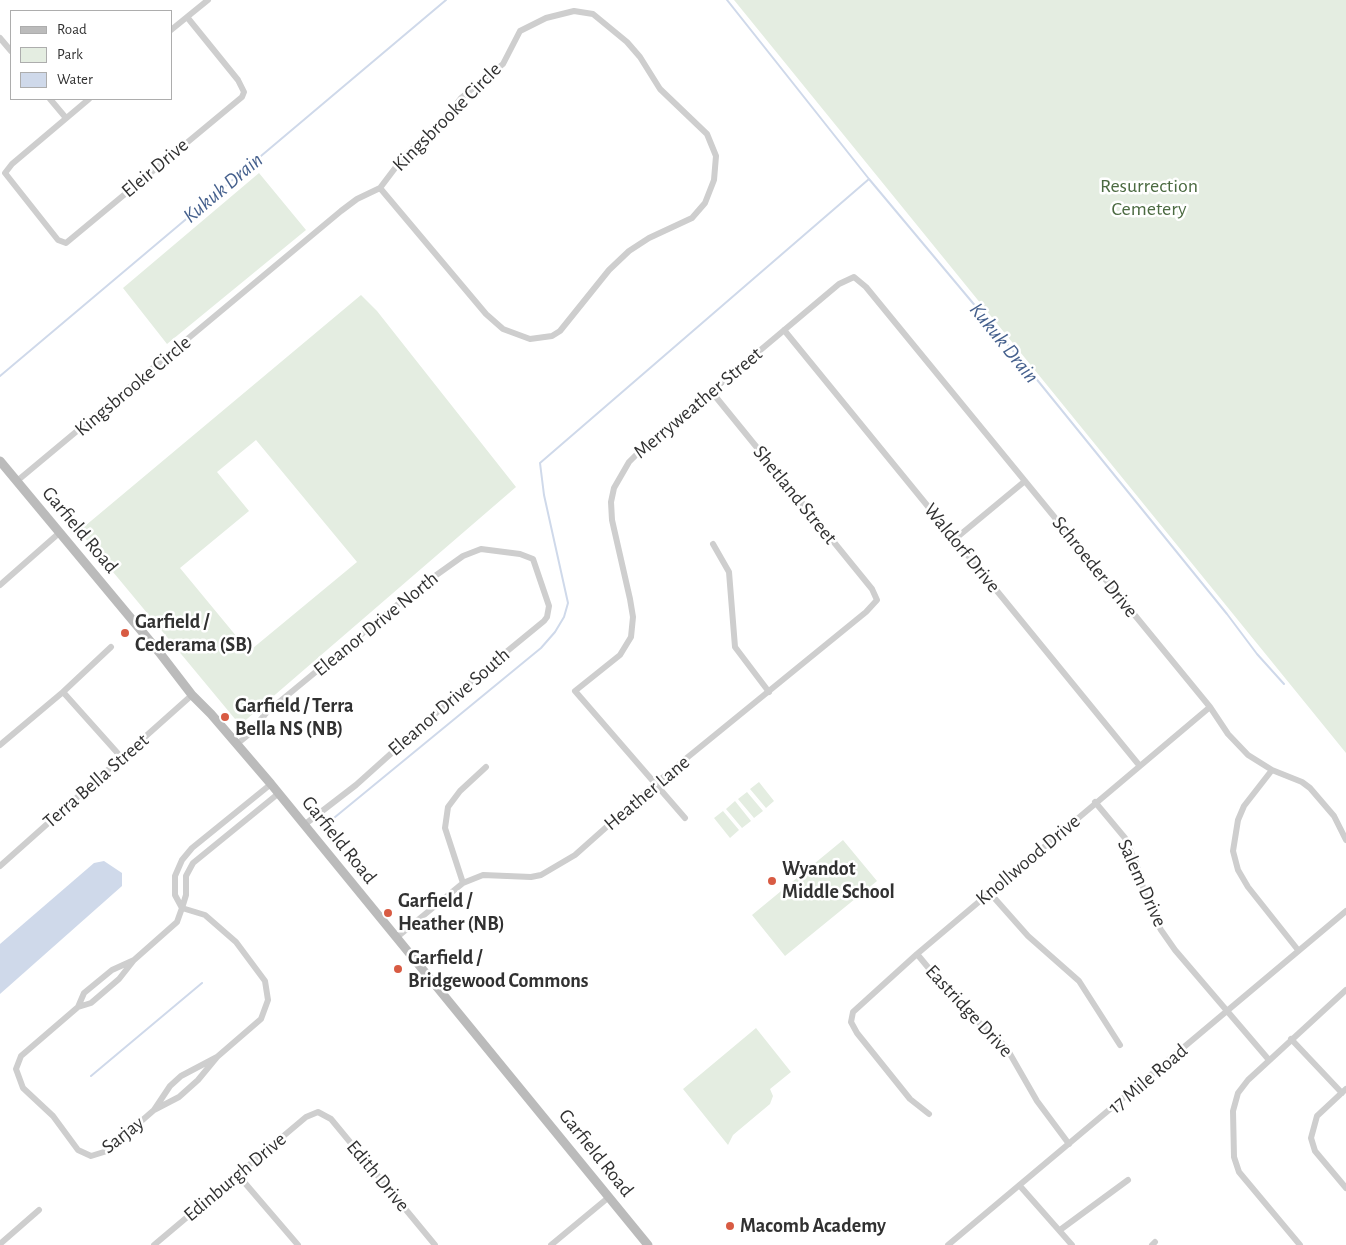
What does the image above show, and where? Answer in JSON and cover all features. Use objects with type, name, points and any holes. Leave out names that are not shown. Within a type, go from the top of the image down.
[{"type":"main road","name":"Garfield Road","points":[[0,461],[58,534],[159,652],[192,695],[279,793],[648,1245]]},
{"type":"street","points":[[172,29],[208,0]]},
{"type":"street","name":"Kingsbrooke Circle","points":[[17,482],[349,204],[380,188],[405,154],[439,127],[461,98],[502,64],[520,31],[546,18],[574,11],[593,14],[627,42],[640,57],[660,89],[707,134],[716,156],[710,192],[706,203],[698,212],[692,218],[649,238],[629,251],[609,270],[563,328],[552,336],[543,338],[530,339],[518,336],[503,329],[492,320],[380,188]]},
{"type":"street","name":"Eleir Drive","points":[[66,118],[12,164],[6,173],[58,240],[66,243],[242,97],[244,92],[238,80],[187,17]]},
{"type":"street","points":[[0,38],[10,50]]},
{"type":"street","points":[[51,100],[66,118],[88,100]]},
{"type":"street","name":"Merryweather Street","points":[[656,783],[576,691],[620,655],[631,636],[632,617],[630,599],[612,520],[611,502],[614,488],[634,456],[838,284],[854,277]]},
{"type":"street","name":"Schroeder Drive","points":[[854,277],[866,287],[1210,707],[1228,734],[1248,755],[1272,770],[1302,782],[1310,788],[1334,816],[1346,840]]},
{"type":"street","name":"Waldorf Drive","points":[[784,330],[1139,765]]},
{"type":"street","name":"Shetland Street","points":[[711,391],[872,589],[877,600]]},
{"type":"street","points":[[954,539],[1025,481]]},
{"type":"street","points":[[0,585],[58,534]]},
{"type":"street","points":[[713,544],[729,572],[735,647],[769,692]]},
{"type":"street","name":"Eleanor Drive North","points":[[237,744],[275,706],[414,591],[463,556],[481,549],[520,554],[533,559]]},
{"type":"street","name":"Eleanor Drive South","points":[[304,825],[356,785],[475,678],[544,621],[547,617],[549,606],[533,559]]},
{"type":"street","name":"Heather Lane","points":[[396,938],[462,883],[483,875],[531,877],[550,872],[575,855],[656,783],[866,612],[877,600]]},
{"type":"street","points":[[0,745],[63,692],[111,647]]},
{"type":"street","points":[[63,692],[122,758]]},
{"type":"street","name":"Terra Bella Street","points":[[0,866],[192,695]]},
{"type":"street","name":"Knollwood Drive","points":[[930,1114],[910,1099],[857,1033],[851,1017],[857,1007],[989,892],[1210,707]]},
{"type":"street","points":[[462,883],[445,828],[448,807],[460,791],[486,767]]},
{"type":"street","points":[[1272,770],[1244,806],[1238,820],[1233,851],[1238,870],[1248,887],[1298,950]]},
{"type":"street","points":[[656,783],[685,818]]},
{"type":"street","points":[[182,908],[175,895],[175,876],[182,860],[192,848],[271,784]]},
{"type":"street","points":[[78,1007],[91,1003],[120,979],[134,960],[177,922],[186,895],[186,876],[193,864],[279,793]]},
{"type":"street","name":"Salem Drive","points":[[1095,802],[1125,838],[1136,864],[1149,908],[1161,930],[1226,1012],[1269,1060]]},
{"type":"street","points":[[215,831],[222,839]]},
{"type":"street","points":[[989,892],[1028,936],[1079,981],[1120,1045]]},
{"type":"street","name":"Sarjay","points":[[78,1007],[25,1051],[17,1064],[18,1077],[23,1088],[53,1116],[78,1150],[91,1156],[107,1151],[154,1110],[179,1097],[198,1080],[217,1057],[261,1019],[268,1000],[264,981],[236,942],[205,914],[182,908]]},
{"type":"street","name":"17 Mile Road","points":[[948,1245],[1346,911]]},
{"type":"street","name":"Eastridge Drive","points":[[917,954],[965,1012],[989,1030],[1006,1047],[1037,1101],[1069,1144]]},
{"type":"street","points":[[78,1007],[84,994],[112,970],[134,960]]},
{"type":"street","points":[[1300,1245],[1245,1181],[1235,1164],[1231,1127],[1235,1100],[1242,1088],[1269,1060],[1346,990]]},
{"type":"street","points":[[1291,1039],[1344,1091],[1317,1116],[1311,1138],[1315,1151],[1346,1188]]},
{"type":"street","name":"Sarjay","points":[[154,1110],[170,1086],[181,1076],[217,1057]]},
{"type":"street","name":"Edinburgh Drive","points":[[156,1244],[306,1117],[318,1112]]},
{"type":"street","name":"Edith Drive","points":[[318,1112],[331,1119],[434,1245]]},
{"type":"street","points":[[238,1175],[298,1245]]},
{"type":"street","points":[[1060,1230],[1128,1180]]},
{"type":"street","points":[[1020,1186],[1060,1230],[1069,1244]]},
{"type":"street","points":[[551,1245],[609,1197]]},
{"type":"street","points":[[0,1244],[40,1210]]},
{"type":"green space","name":"Resurrection Cemetery","points":[[734,0],[1346,0],[1346,753]]},
{"type":"green space","points":[[259,173],[306,230],[167,344],[123,288]]},
{"type":"green space","points":[[361,295],[377,311],[516,487],[240,725],[79,531]],"holes":[[[256,440],[357,562],[247,653],[235,639],[237,637],[180,568],[249,511],[217,472]]]},
{"type":"green space","points":[[759,782],[774,801],[766,808],[750,789]]},
{"type":"green space","points":[[747,792],[763,811],[754,818],[738,799]]},
{"type":"green space","points":[[735,801],[751,821],[742,828],[726,809]]},
{"type":"green space","points":[[723,811],[739,830],[730,838],[714,818]]},
{"type":"green space","points":[[843,840],[877,881],[785,956],[752,915]]},
{"type":"green space","points":[[756,1028],[791,1072],[770,1089],[773,1096],[770,1104],[733,1135],[728,1145],[683,1089]]},
{"type":"water","points":[[104,861],[122,873],[122,886],[0,994],[0,944],[94,863]]},
{"type":"waterway","name":"Kukuk Drain","points":[[0,376],[446,0]]},
{"type":"waterway","name":"Kukuk Drain","points":[[727,0],[869,179],[1034,376],[1227,614],[1257,654],[1284,684]]},
{"type":"waterway","points":[[329,822],[541,648],[555,632],[564,617],[568,603],[544,495],[540,463],[869,179]]},
{"type":"waterway","points":[[91,1076],[202,983]]},
{"type":"place","name":"Garfield / Cederama (SB)","points":[[125,633]]},
{"type":"place","name":"Garfield / Terra Bella NS (NB)","points":[[225,717]]},
{"type":"place","name":"Wyandot Middle School","points":[[772,881]]},
{"type":"place","name":"Garfield / Heather (NB)","points":[[388,913]]},
{"type":"place","name":"Garfield / Bridgewood Commons","points":[[398,969]]},
{"type":"place","name":"Macomb Academy","points":[[730,1226]]}]
